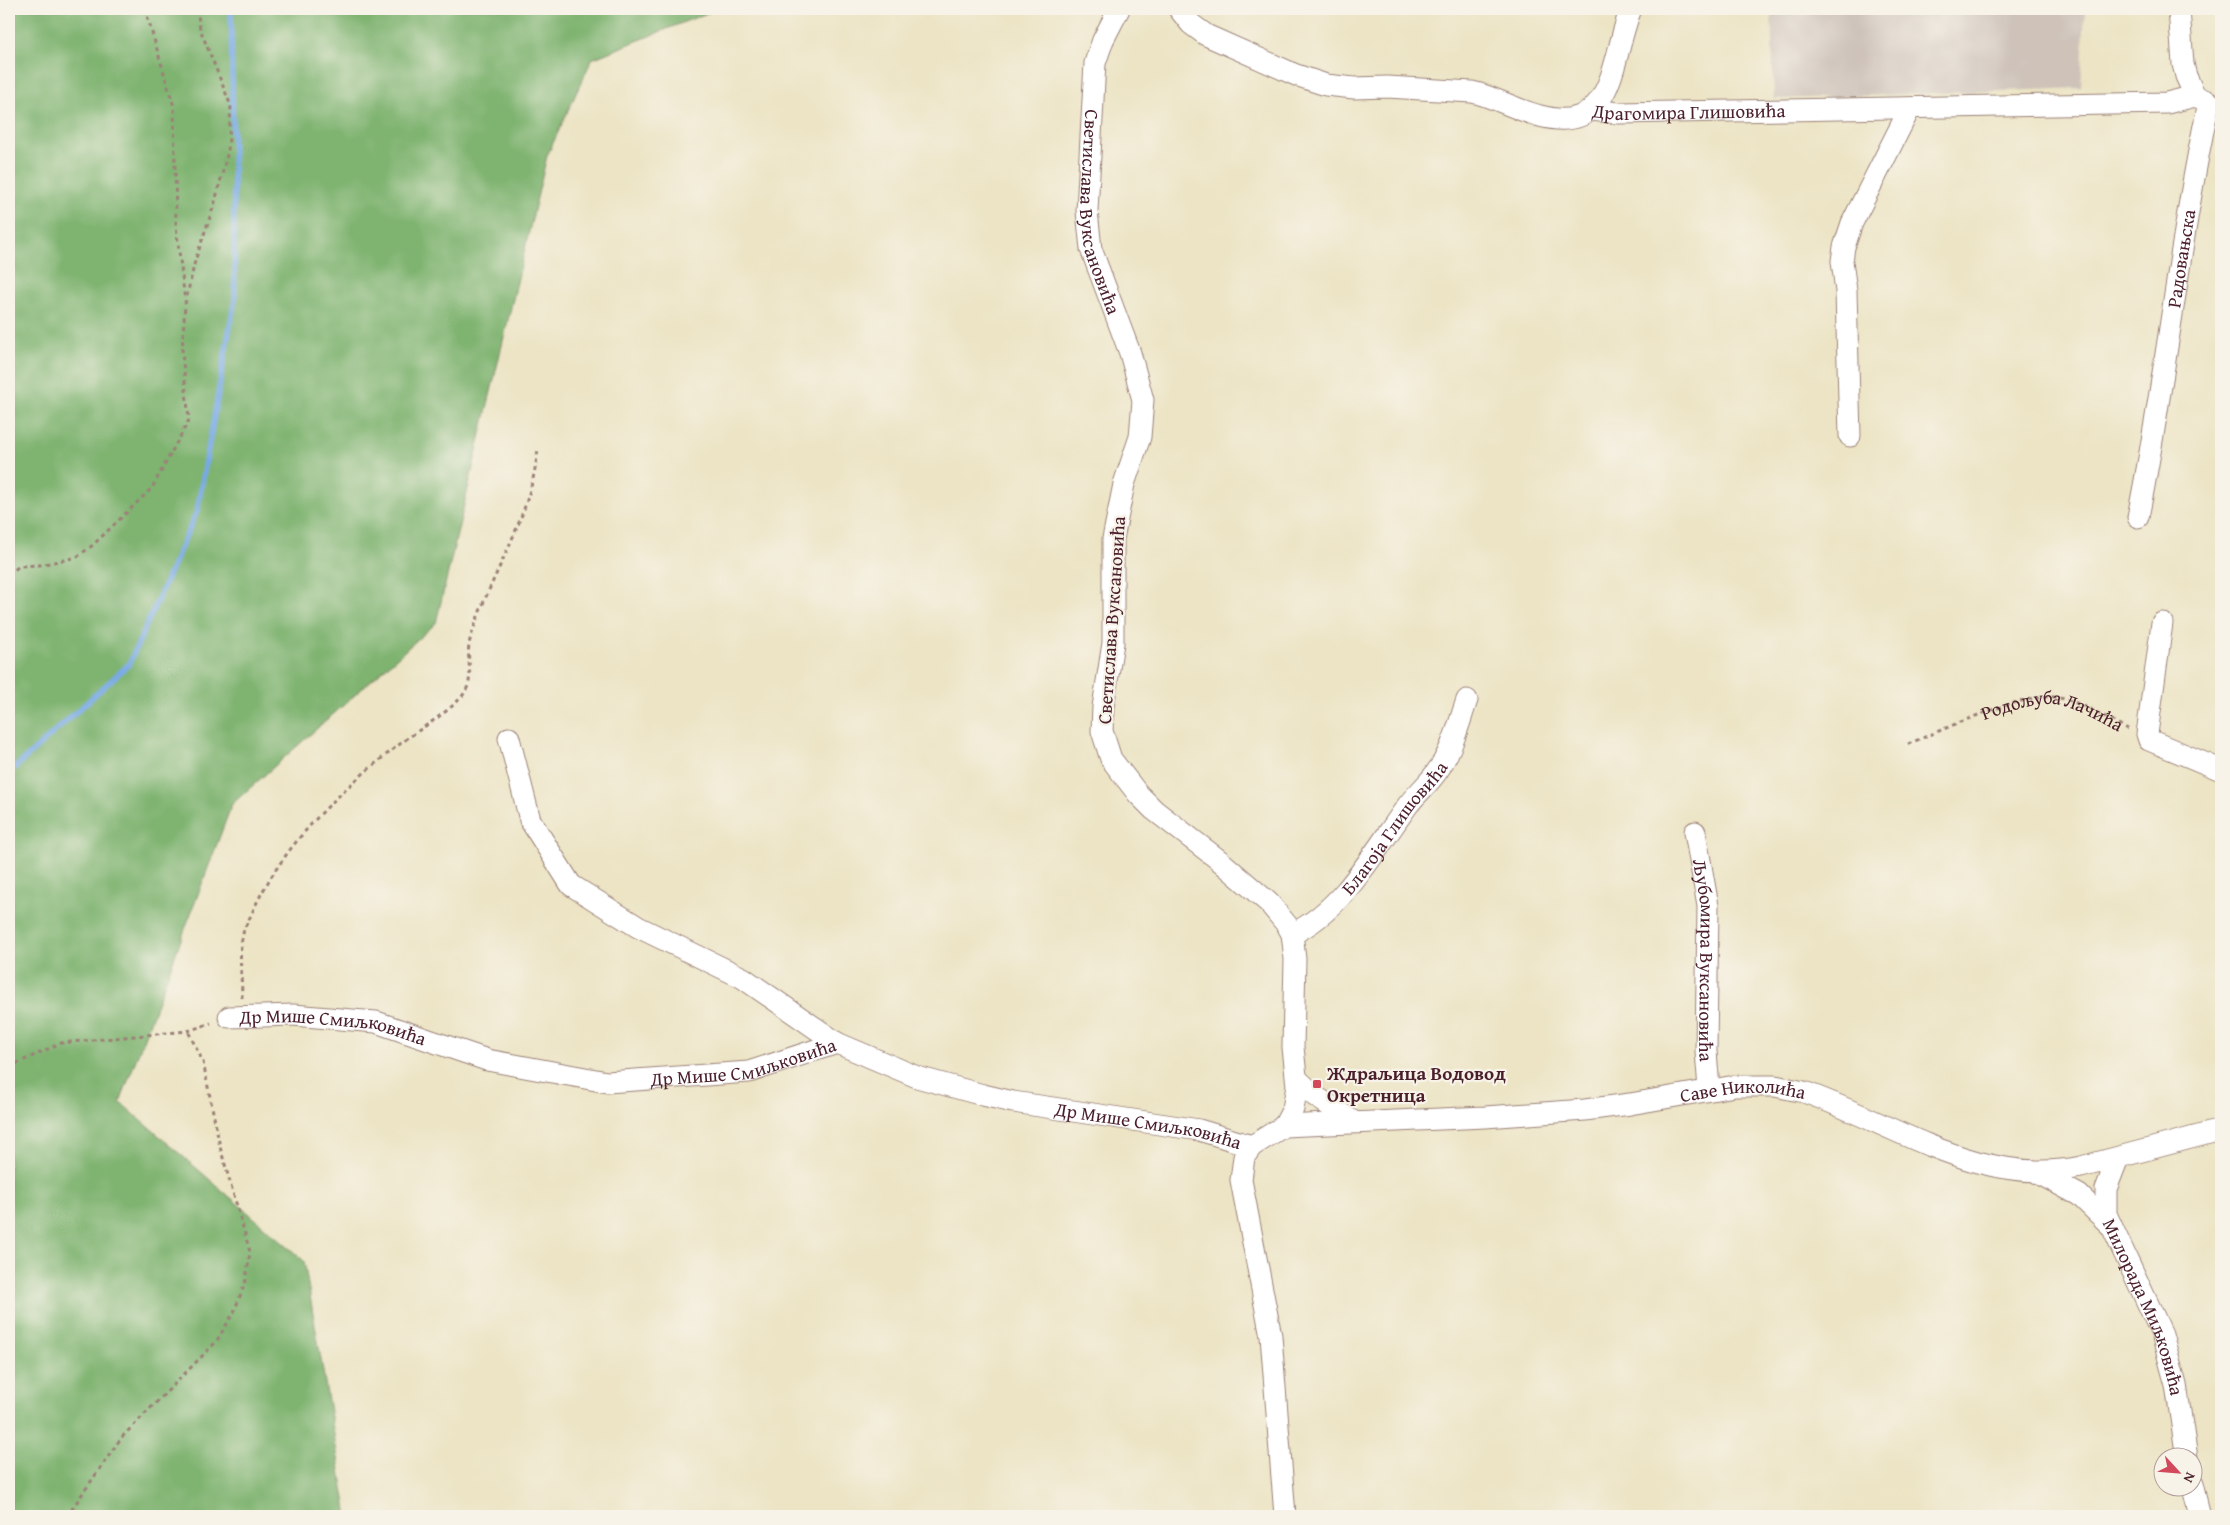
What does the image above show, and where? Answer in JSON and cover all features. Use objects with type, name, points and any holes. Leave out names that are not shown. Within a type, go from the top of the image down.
[{"type":"street","name":"Светислава Вуксановића","points":[[1118,9],[1095,63],[1087,211],[1091,249],[1130,353],[1142,400],[1140,437],[1124,484],[1113,539],[1113,643],[1103,707],[1102,731],[1111,758],[1138,794],[1154,810],[1219,860],[1269,903],[1288,925],[1292,934],[1296,959],[1294,1047],[1297,1079],[1294,1104],[1289,1119],[1284,1126]]},
{"type":"street","name":"Драгомира Глишовића","points":[[1180,9],[1191,24],[1206,35],[1315,82],[1354,88],[1387,87],[1472,92],[1525,112],[1556,119],[1572,118],[1591,110],[1619,113],[2209,102]]},
{"type":"street","points":[[1591,110],[1600,102],[1607,91],[1631,9]]},
{"type":"street","points":[[2179,9],[2183,64],[2186,76],[2209,102]]},
{"type":"street","name":"Радовањска","points":[[2138,517],[2152,450],[2194,178],[2209,102]]},
{"type":"street","points":[[1850,436],[1846,291],[1842,261],[1844,246],[1852,223],[1910,108]]},
{"type":"street","points":[[2149,740],[2147,734],[2162,623]]},
{"type":"street","name":"Благоја Глишовића","points":[[1292,934],[1319,918],[1336,900],[1410,803],[1434,776],[1447,754],[1468,700]]},
{"type":"street","points":[[509,738],[530,820],[571,885],[638,927],[743,978],[837,1043]]},
{"type":"street","name":"Родољуба Лачића","points":[[2149,740],[2221,770]]},
{"type":"street","name":"Љубомира Вуксановића","points":[[1695,832],[1708,906],[1706,1033],[1709,1089]]},
{"type":"street","name":"Др Мише Смиљковића","points":[[228,1016],[293,1015],[376,1022],[487,1060],[607,1082],[749,1072],[837,1043],[916,1077],[983,1095],[1014,1102],[1199,1130],[1252,1146]]},
{"type":"street","points":[[1297,1079],[1315,1096],[1354,1122]]},
{"type":"street","name":"Саве Николића","points":[[1252,1146],[1284,1126],[1485,1117],[1585,1110],[1630,1104],[1709,1089],[1764,1085],[1804,1092],[1971,1161],[2036,1171],[2067,1170],[2221,1130]]},
{"type":"street","points":[[1252,1146],[1244,1158],[1241,1180],[1271,1336],[1285,1516]]},
{"type":"street","name":"Милорада Миљковића","points":[[2118,1158],[2109,1178],[2104,1200],[2109,1224],[2162,1334],[2176,1385],[2185,1448]]},
{"type":"street","points":[[2036,1171],[2079,1195],[2109,1224]]},
{"type":"street","points":[[2196,1498],[2200,1516]]},
{"type":"path","points":[[145,9],[174,107],[176,226],[185,304]]},
{"type":"path","points":[[9,575],[19,566],[40,565],[76,558],[152,488],[189,420],[182,352],[185,304],[195,261],[215,202],[224,168],[228,150],[231,106],[200,29],[197,9]]},
{"type":"path","points":[[9,1066],[62,1043],[188,1031],[228,1016],[242,998],[240,968],[243,934],[274,869],[307,830],[374,763],[449,708],[465,692],[470,673],[469,642],[485,600],[522,518],[535,477],[538,448]]},
{"type":"path","name":"Родољуба Лачића","points":[[1908,744],[2022,700],[2054,697],[2081,706],[2149,740]]},
{"type":"path","points":[[67,1516],[121,1438],[216,1342],[234,1312],[246,1280],[250,1252],[226,1172],[203,1062],[188,1031]]},
{"type":"shaded area","points":[[1771,9],[2085,9],[2081,88],[1774,99]]},
{"type":"green space","points":[[9,9],[717,9],[592,59],[547,156],[436,623],[232,804],[120,1102],[304,1261],[348,1516],[9,1516]]},
{"type":"waterway","points":[[9,773],[129,664],[197,511],[235,298],[231,9]]},
{"type":"place","name":"Ждраљица Водовод Окретница","points":[[1317,1084]]}]
